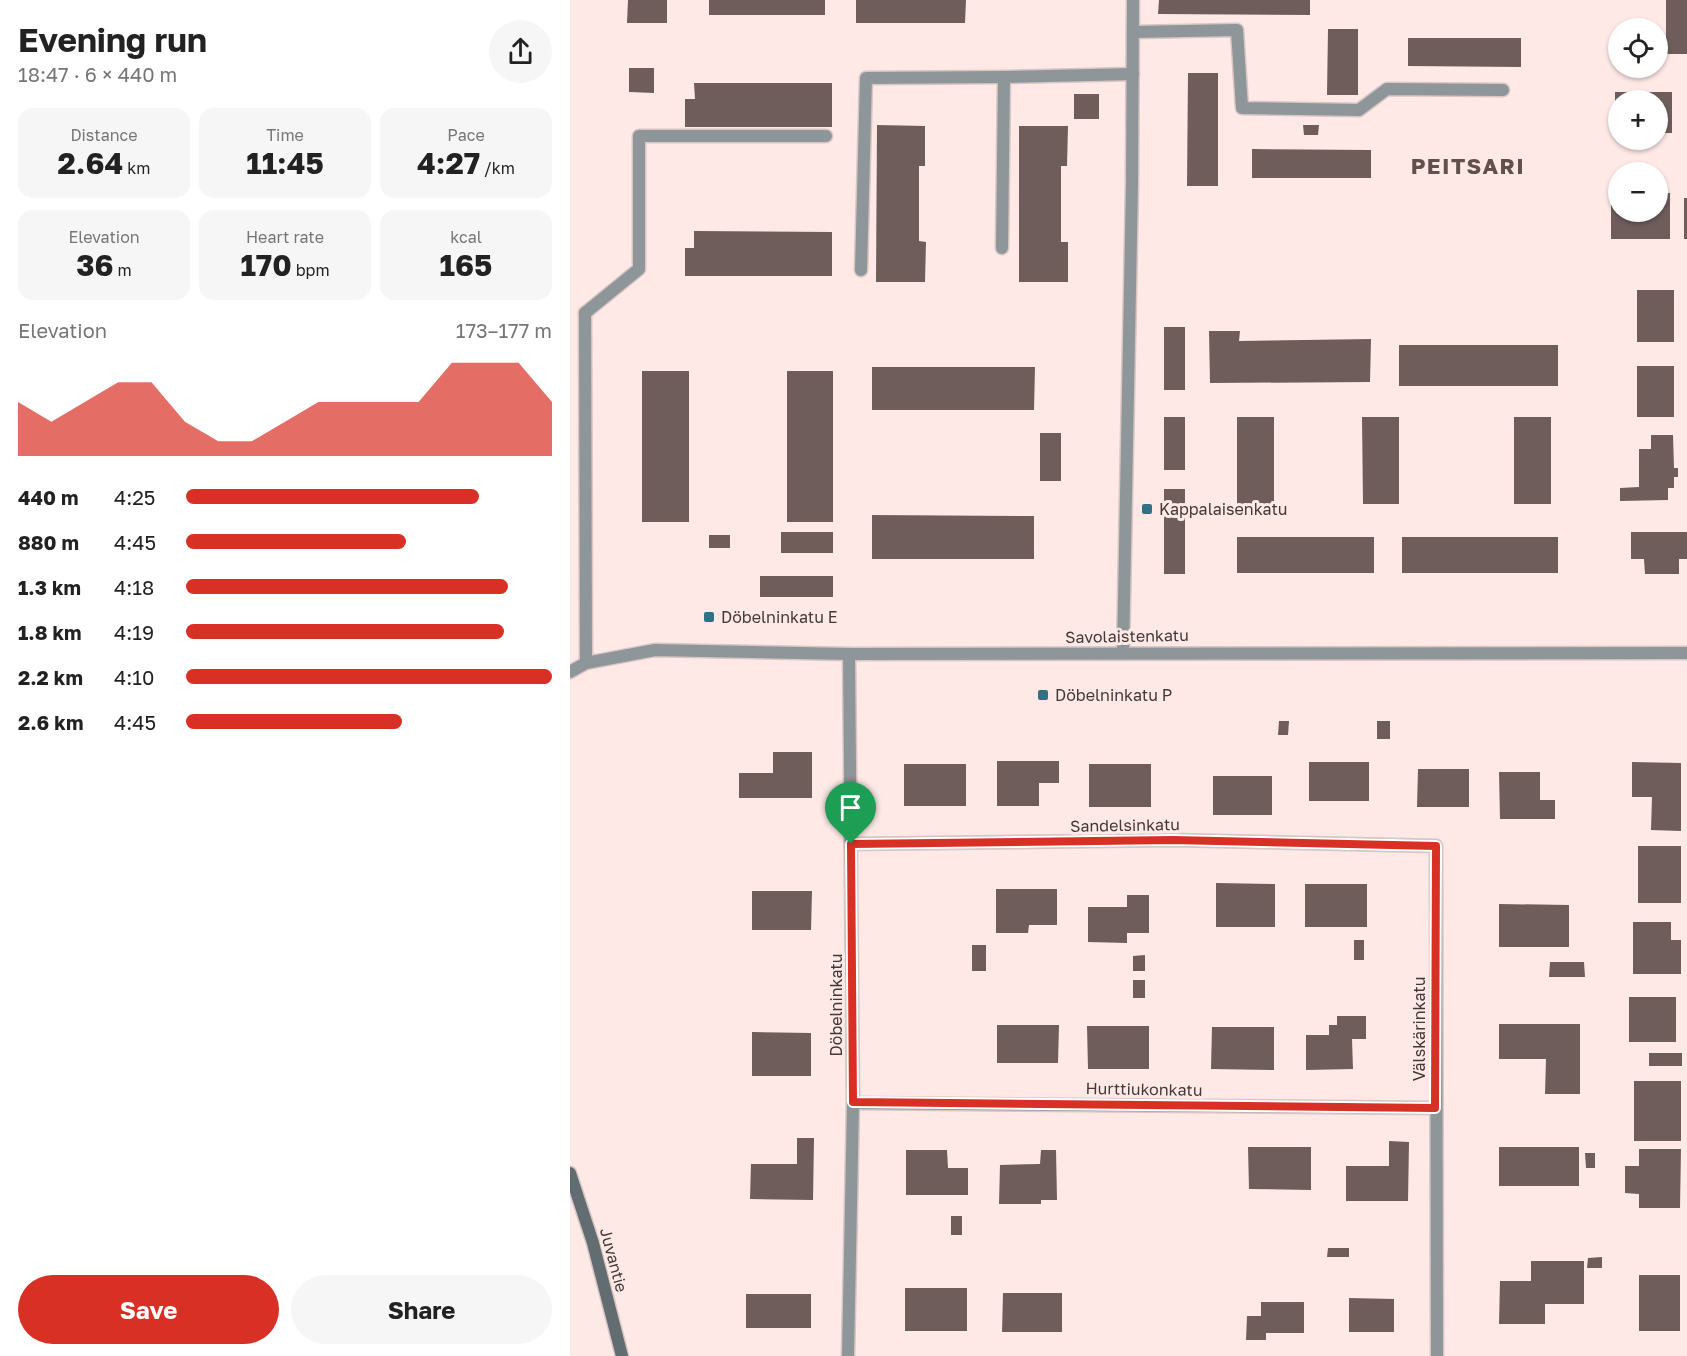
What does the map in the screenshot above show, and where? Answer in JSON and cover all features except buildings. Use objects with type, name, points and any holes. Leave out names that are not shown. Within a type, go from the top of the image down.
[{"type":"main road","name":"Juvantie","points":[[570,1173],[593,1243],[622,1356]]},
{"type":"street","points":[[1123,653],[1133,0]]},
{"type":"street","points":[[1133,32],[1237,30],[1242,108],[1359,110],[1387,89],[1503,90]]},
{"type":"street","points":[[861,270],[866,78],[1133,74]]},
{"type":"street","points":[[1002,248],[1004,77]]},
{"type":"street","points":[[586,663],[585,313],[639,269],[639,136],[826,135]]},
{"type":"street","name":"Savolaistenkatu","points":[[570,672],[586,663],[655,650],[849,654],[1687,653]]},
{"type":"street","name":"Döbelninkatu","points":[[848,1356],[853,1102],[849,654]]},
{"type":"street","name":"Sandelsinkatu","points":[[851,844],[1173,840],[1436,846]]},
{"type":"street","name":"Välskärinkatu","points":[[1436,846],[1437,1356]]},
{"type":"street","name":"Hurttiukonkatu","points":[[853,1102],[1435,1108]]},
{"type":"place","name":"Kappalaisenkatu","points":[[1147,509]]},
{"type":"place","name":"Döbelninkatu E","points":[[709,617]]},
{"type":"place","name":"Döbelninkatu P","points":[[1043,695]]},
{"type":"district","name":"PEITSARI","points":[[1468,165]]},
{"type":"route","points":[[1173,840],[1436,846],[1435,1108],[853,1102],[851,844],[1173,840]]}]
